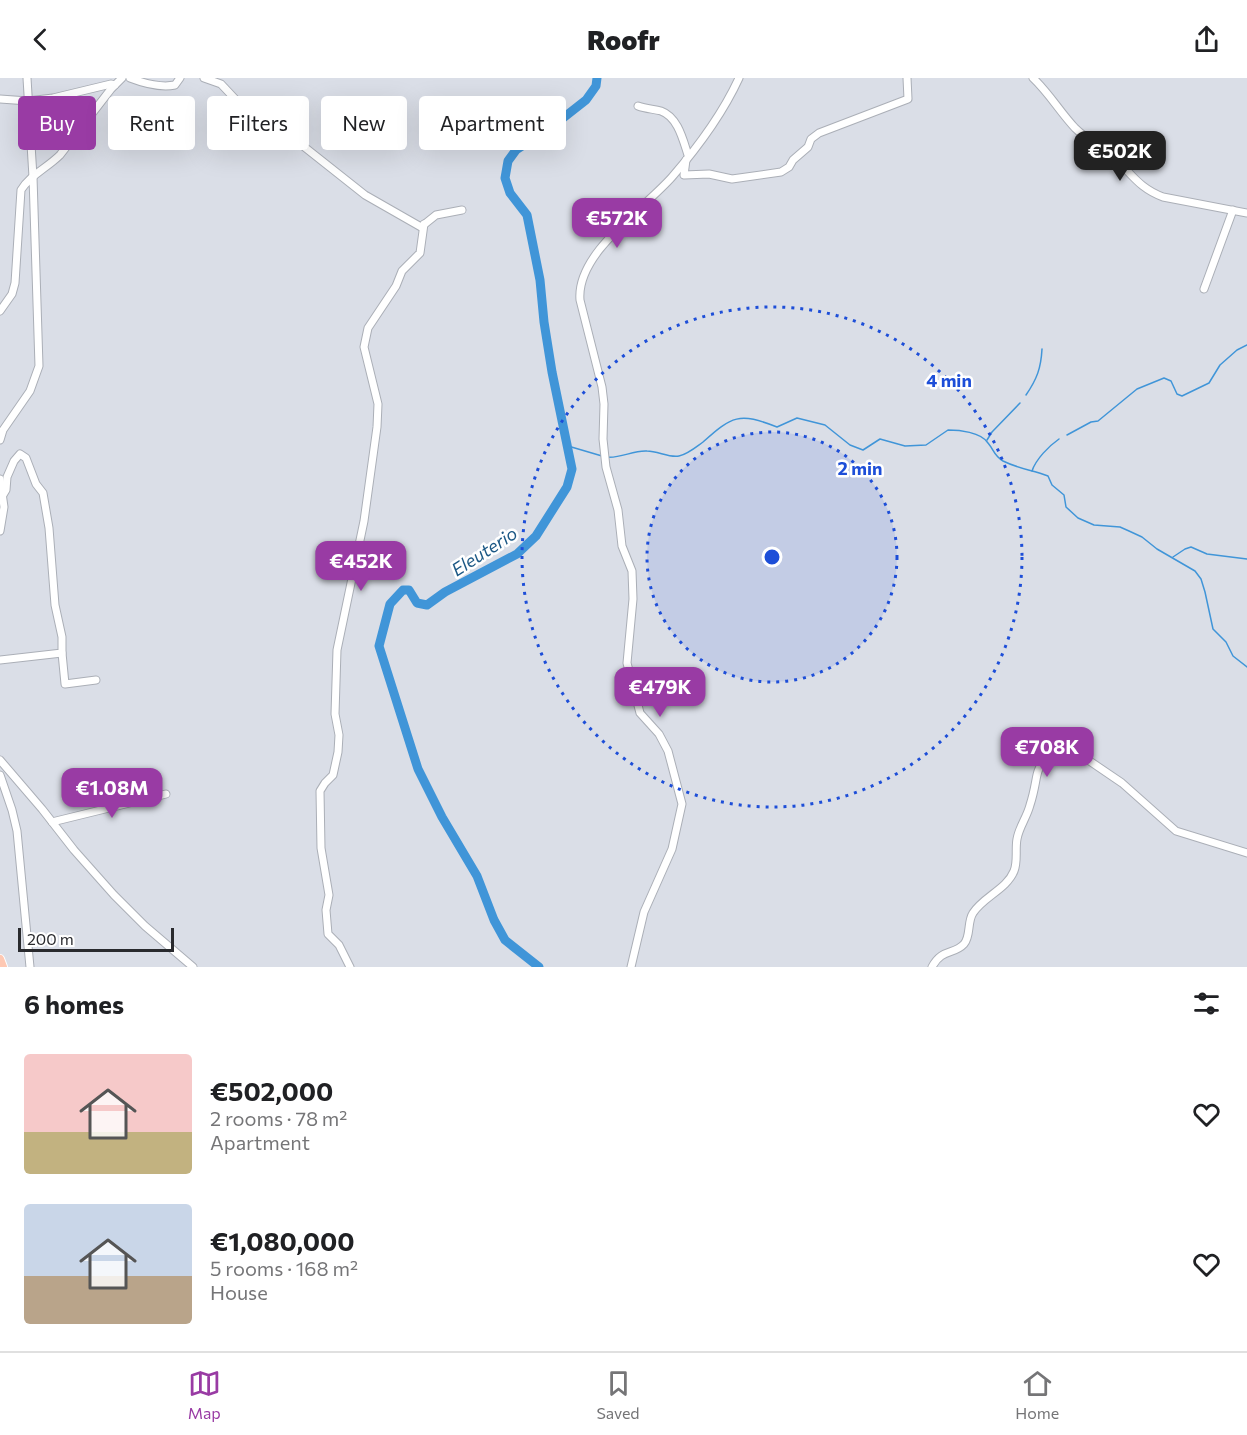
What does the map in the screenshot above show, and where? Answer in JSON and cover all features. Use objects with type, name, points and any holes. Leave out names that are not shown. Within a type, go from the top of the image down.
[{"type":"main road","points":[[0,959],[3,967]]},
{"type":"street","points":[[27,78],[28,96]]},
{"type":"street","points":[[0,311],[12,294],[15,283],[21,190],[28,180],[60,155],[122,78]]},
{"type":"street","points":[[130,78],[158,86],[175,84],[180,78]]},
{"type":"street","points":[[204,78],[221,84],[237,101],[288,134],[365,195],[421,227],[436,215],[462,210]]},
{"type":"street","points":[[631,967],[644,912],[672,849],[682,804],[668,751],[658,734],[640,713],[627,663],[632,571],[621,539],[618,510],[606,457],[602,387],[579,289],[581,280],[596,254],[613,234],[671,178],[705,138],[739,78]]},
{"type":"street","points":[[638,106],[663,112],[679,127],[687,157],[684,175],[709,174],[732,179],[781,172],[789,167],[793,160],[808,147],[811,139],[819,133],[908,99],[907,78]]},
{"type":"street","points":[[1033,78],[1046,90],[1064,116],[1087,139],[1112,156],[1150,192],[1247,213]]},
{"type":"street","points":[[61,96],[115,85]]},
{"type":"street","points":[[0,99],[18,100]]},
{"type":"street","points":[[0,440],[3,430],[30,391],[39,366],[31,150]]},
{"type":"street","points":[[1204,289],[1233,210]]},
{"type":"street","points":[[350,967],[339,945],[328,934],[326,910],[329,895],[321,848],[320,791],[333,775],[338,752],[339,735],[335,714],[337,650],[364,521],[377,428],[378,404],[364,347],[368,328],[396,286],[402,271],[420,253],[424,224]]},
{"type":"street","points":[[3,495],[6,490],[7,477],[20,454],[26,458],[36,484],[43,494],[49,528],[55,605],[62,637],[65,684],[96,680]]},
{"type":"street","points":[[0,479],[3,495],[3,517],[0,531]]},
{"type":"street","points":[[0,660],[62,653]]},
{"type":"street","points":[[932,967],[943,954],[966,942],[972,914],[1010,878],[1014,870],[1017,840],[1030,806],[1036,774],[1043,762],[1071,749],[1122,783],[1176,831],[1247,853]]},
{"type":"street","points":[[0,760],[96,875],[145,926],[193,967]]},
{"type":"street","points":[[0,776],[12,810],[16,831],[30,967]]},
{"type":"street","points":[[52,822],[166,794]]},
{"type":"waterway","name":"Eleuterio","points":[[539,967],[505,940],[494,920],[477,876],[442,817],[418,769],[379,646],[390,604],[403,590],[409,590],[417,603],[427,605],[445,592],[517,554],[536,536],[567,487],[572,469],[552,372],[540,280],[527,215],[510,193],[505,178],[508,161],[516,150],[586,100],[596,86],[597,78]]},
{"type":"waterway","points":[[1067,435],[1091,422],[1098,421],[1137,389],[1164,378],[1171,381],[1177,394],[1182,396],[1209,383],[1220,365],[1237,350],[1247,345]]},
{"type":"waterway","points":[[1026,395],[1038,373],[1042,349]]},
{"type":"waterway","points":[[987,440],[1020,403]]},
{"type":"waterway","points":[[606,457],[642,451],[679,456],[692,450],[729,422],[745,418],[777,427],[797,418],[825,425],[850,445],[863,450],[880,439],[905,446],[926,445],[948,430],[975,434],[985,439],[1003,461],[1048,476],[1052,485],[1064,495],[1066,507],[1078,518],[1094,525],[1120,527],[1129,531],[1195,571],[1201,579],[1213,629],[1226,642],[1233,656],[1247,667]]},
{"type":"waterway","points":[[1032,471],[1043,453],[1059,439]]},
{"type":"waterway","points":[[568,446],[602,456]]},
{"type":"waterway","points":[[1173,557],[1191,547],[1207,554],[1247,559]]}]
